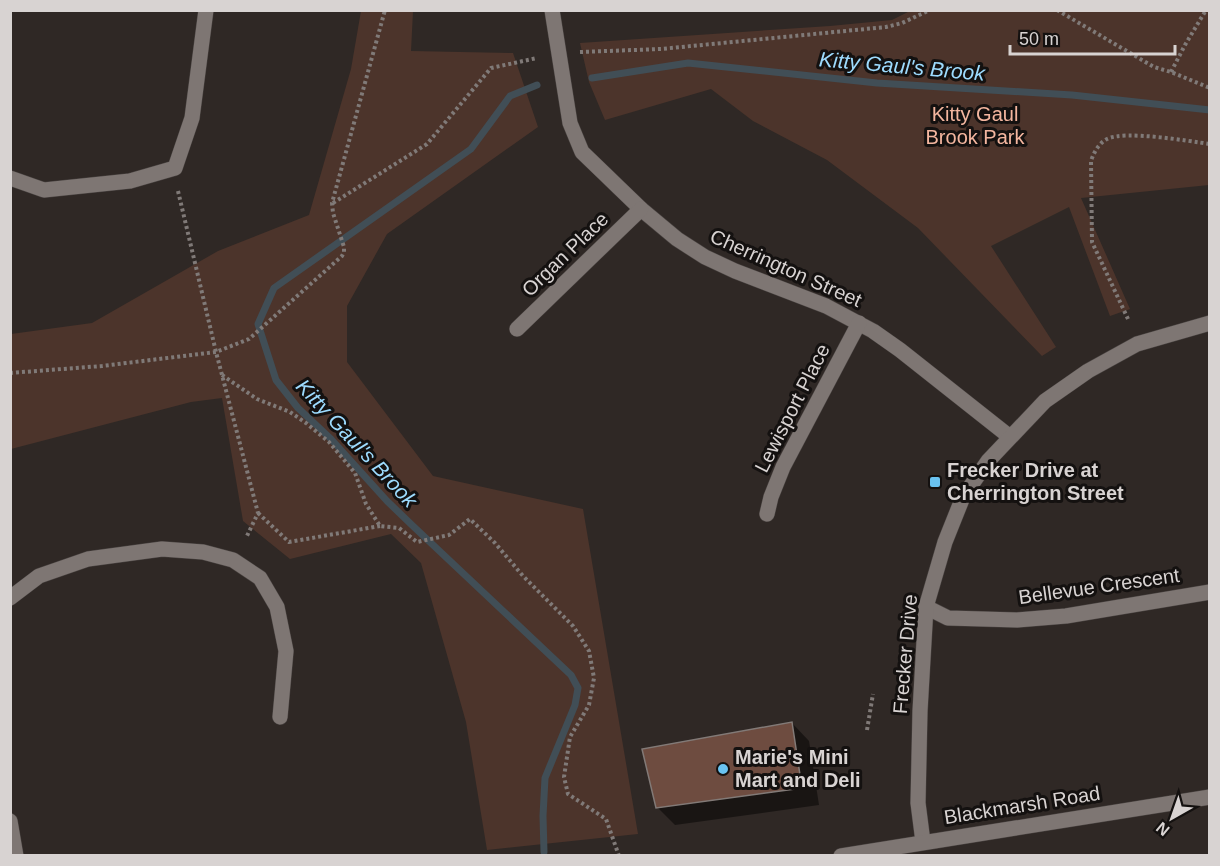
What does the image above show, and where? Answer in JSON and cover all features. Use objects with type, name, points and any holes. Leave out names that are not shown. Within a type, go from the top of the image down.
[{"type":"street","points":[[10,178],[44,190],[130,181],[175,168],[192,118],[206,10]]},
{"type":"street","name":"Cherrington Street","points":[[552,10],[570,123],[582,152],[641,209],[676,239],[705,257],[826,306],[860,323],[900,350],[1010,437]]},
{"type":"street","name":"Organ Place","points":[[517,329],[641,209]]},
{"type":"street","name":"Frecker Drive","points":[[923,842],[918,802],[926,607],[945,543],[963,497],[988,461],[1010,437],[1046,401],[1088,371],[1137,345],[1209,322]]},
{"type":"street","name":"Lewisport Place","points":[[767,514],[783,467],[860,323]]},
{"type":"street","points":[[10,598],[39,576],[88,559],[162,549],[203,552],[233,560],[260,578],[277,607],[286,651],[280,717]]},
{"type":"street","name":"Bellevue Crescent","points":[[926,607],[948,618],[1017,620],[1066,616],[1209,592]]},
{"type":"street","name":"Blackmarsh Road","points":[[841,855],[1209,797]]},
{"type":"street","points":[[10,821],[16,855]]},
{"type":"path","points":[[10,374],[102,366],[216,352],[249,339],[342,256],[344,252],[332,204],[385,10]]},
{"type":"path","points":[[580,52],[661,49],[886,27],[902,23],[930,10]]},
{"type":"path","points":[[1058,10],[1154,67],[1209,88]]},
{"type":"path","points":[[1171,72],[1206,10]]},
{"type":"path","points":[[332,204],[427,144],[491,68],[537,58]]},
{"type":"path","points":[[1128,319],[1092,242],[1091,161],[1093,155],[1104,141],[1123,136],[1209,144]]},
{"type":"path","points":[[178,190],[216,352],[258,513],[289,542],[380,526],[399,528],[417,542],[448,535],[470,519],[573,626],[589,651],[594,678],[589,705],[570,737],[564,777],[568,794],[606,819],[619,855]]},
{"type":"path","points":[[222,375],[257,399],[290,412],[329,442],[355,473],[366,504],[380,526]]},
{"type":"path","points":[[246,538],[258,513]]},
{"type":"path","points":[[867,730],[873,694]]},
{"type":"green space","points":[[361,11],[413,11],[411,51],[513,53],[538,127],[387,234],[347,306],[347,362],[433,476],[583,509],[638,834],[487,850],[466,722],[421,563],[391,534],[290,559],[243,521],[222,398],[191,402],[11,449],[11,334],[92,323],[218,251],[309,215],[351,69]]},
{"type":"green space","name":"Kitty Gaul Brook Park","points":[[910,11],[1209,11],[1209,185],[1081,198],[1130,309],[1110,316],[1069,207],[991,246],[1056,347],[1042,356],[918,228],[827,160],[753,121],[711,89],[605,120],[589,82],[580,43],[892,20]]},
{"type":"building","name":"Marie's Mini Mart and Deli","points":[[792,722],[802,788],[656,808],[642,749]]},
{"type":"waterway","name":"Kitty Gaul's Brook","points":[[592,78],[688,63],[877,83],[1072,95],[1210,110]]},
{"type":"waterway","name":"Kitty Gaul's Brook","points":[[537,85],[510,96],[471,149],[274,288],[258,324],[276,380],[298,408],[331,439],[387,501],[571,675],[578,688],[575,705],[545,778],[544,852]]},
{"type":"place","name":"Frecker Drive at Cherrington Street","points":[[935,482]]},
{"type":"place","name":"Marie's Mini Mart and Deli","points":[[723,769]]}]
